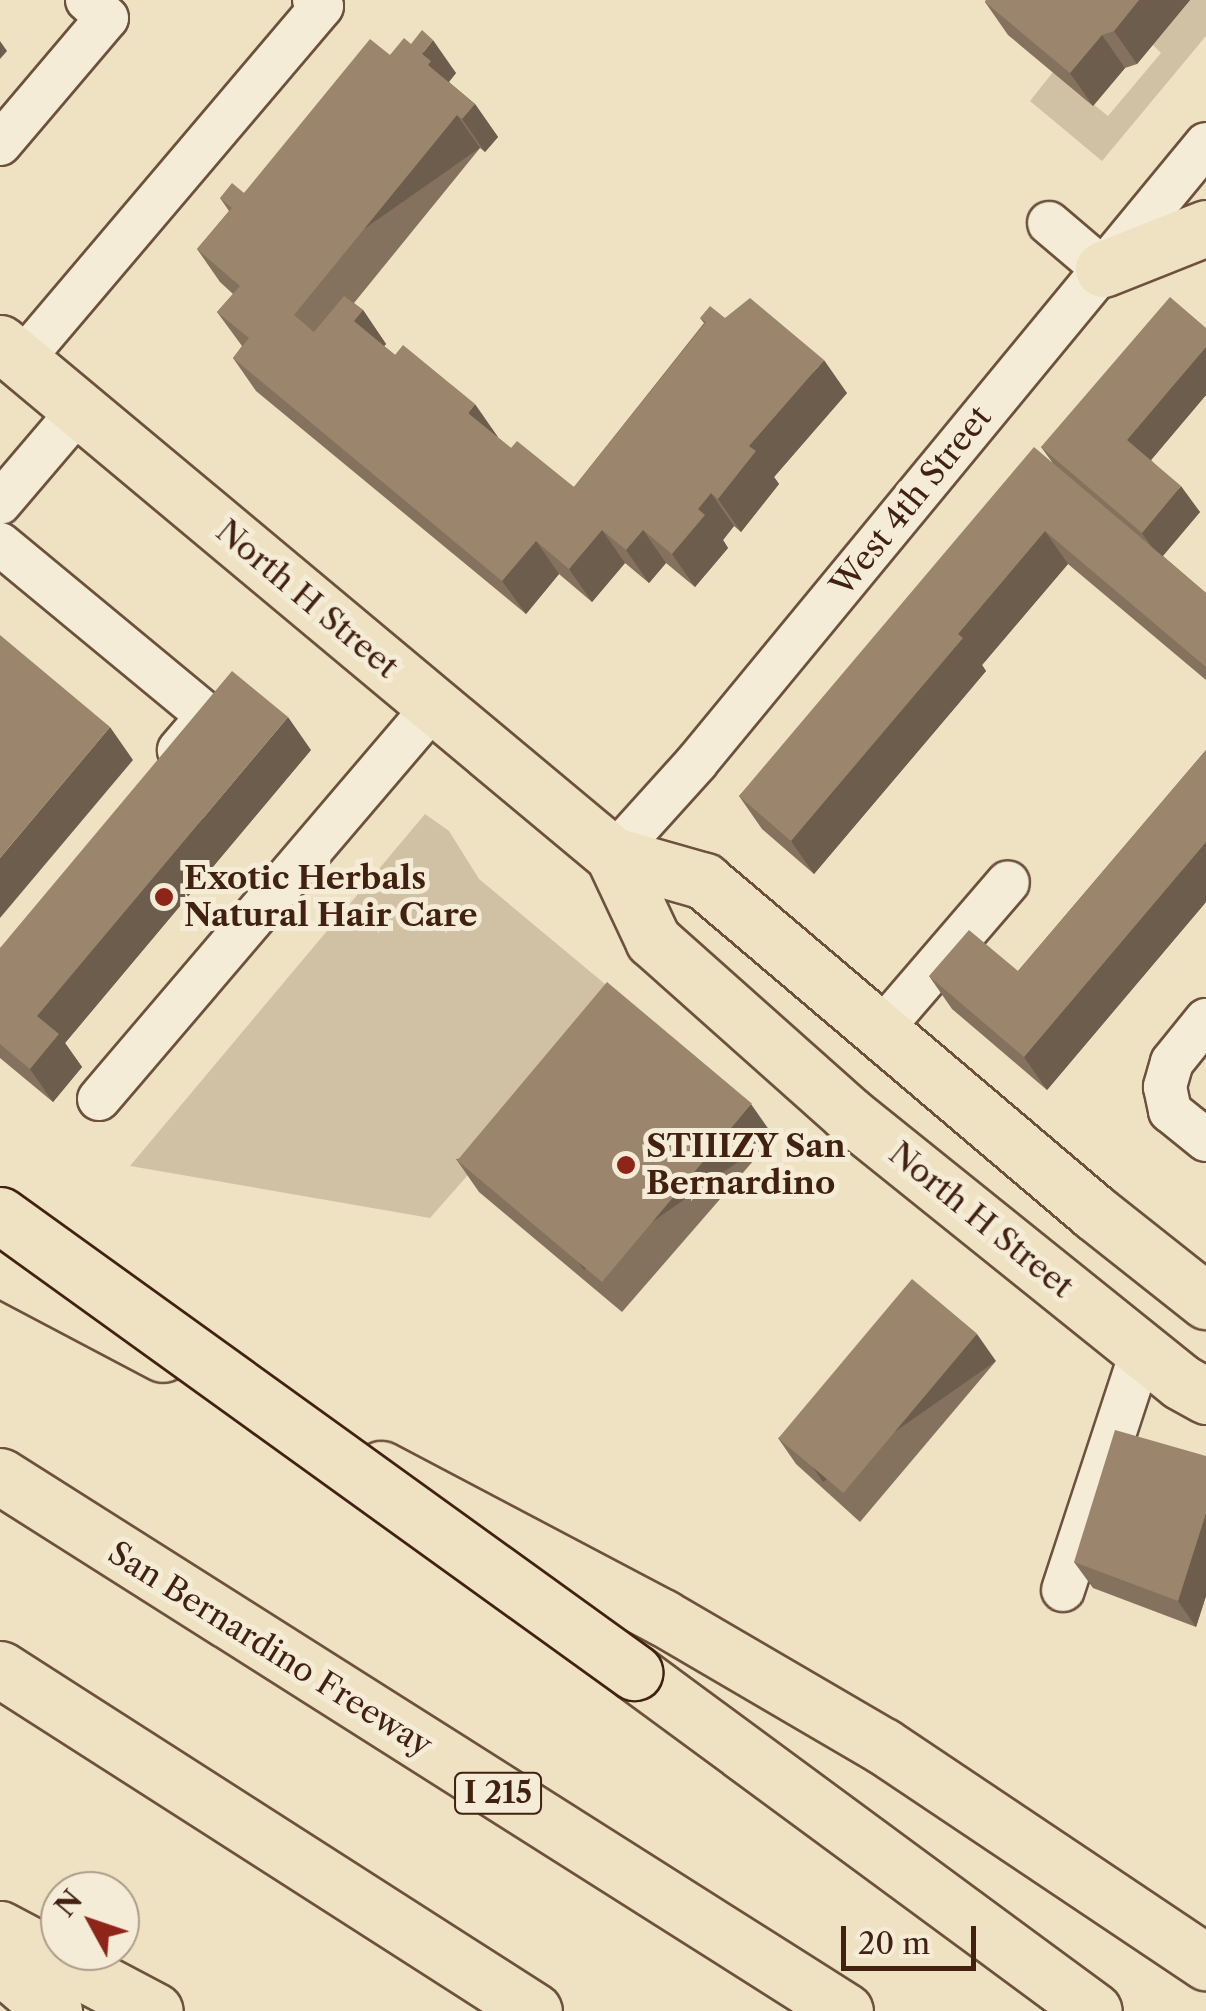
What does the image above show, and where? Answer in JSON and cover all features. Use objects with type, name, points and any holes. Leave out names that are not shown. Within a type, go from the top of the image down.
[{"type":"main road","points":[[1103,268],[1206,228]]},
{"type":"main road","name":"North H Street","points":[[11,352],[613,855],[704,881],[1206,1301]]},
{"type":"main road","name":"North H Street","points":[[613,855],[654,940],[848,1114],[1181,1382],[1206,1396]]},
{"type":"main road","points":[[0,1215],[848,1827],[1094,2011]]},
{"type":"main road","points":[[0,1268],[662,1617],[883,1746],[1206,1962]]},
{"type":"main road","name":"San Bernardino Freeway","points":[[0,1476],[845,2011]]},
{"type":"main road","points":[[0,1669],[534,2011]]},
{"type":"main road","points":[[0,1930],[155,2011]]},
{"type":"main road","points":[[0,1965],[54,2011]]},
{"type":"street","points":[[0,144],[107,18],[87,0]]},
{"type":"street","points":[[11,352],[322,6],[314,0]]},
{"type":"street","name":"West 4th Street","points":[[613,855],[696,763],[1206,144]]},
{"type":"street","points":[[1049,223],[1103,268]]},
{"type":"street","points":[[0,503],[80,409]]},
{"type":"street","points":[[0,544],[208,716],[159,774]]},
{"type":"street","points":[[99,1100],[434,706]]},
{"type":"street","points":[[880,1032],[1008,882]]},
{"type":"street","points":[[1206,1020],[1172,1062],[1164,1087],[1170,1111],[1206,1140]]},
{"type":"street","points":[[1063,1590],[1142,1350]]},
{"type":"shaded area","points":[[1188,0],[1206,0],[1206,36],[1102,161],[1030,101],[1053,72],[1108,116],[1161,53],[1152,44]]},
{"type":"shaded area","points":[[425,814],[449,831],[479,879],[623,999],[430,1218],[130,1166]]},
{"type":"building","points":[[986,0],[1139,0],[1114,31],[1102,35],[1070,73]]},
{"type":"building","points":[[422,30],[433,40],[422,54],[431,61],[428,65],[475,104],[462,119],[457,115],[294,315],[314,332],[344,296],[363,310],[354,321],[395,355],[403,345],[475,404],[468,413],[511,448],[517,441],[574,487],[706,322],[700,318],[710,306],[725,318],[750,298],[824,360],[749,446],[756,451],[718,499],[711,493],[698,509],[705,515],[672,554],[643,530],[626,550],[602,530],[569,569],[536,541],[502,581],[233,358],[249,338],[217,312],[240,286],[197,249],[232,208],[220,198],[232,183],[244,193],[370,39],[390,55],[404,38],[411,44]]},
{"type":"building","points":[[1170,297],[1206,328],[1206,347],[1127,440],[1181,486],[1142,533],[1041,447]]},
{"type":"building","points":[[1034,447],[1206,593],[1206,667],[1045,531],[958,634],[963,638],[791,841],[739,796]]},
{"type":"building","points":[[0,635],[110,727],[0,858]]},
{"type":"building","points":[[232,671],[288,717],[37,1016],[59,1034],[30,1069],[0,1044],[0,948]]},
{"type":"building","points":[[1206,750],[1206,842],[1024,1057],[929,976],[969,930],[1018,971]]},
{"type":"building","name":"STIIIZY San Bernardino","points":[[607,982],[752,1103],[602,1282],[457,1160]]},
{"type":"building","points":[[912,1279],[977,1334],[843,1493],[778,1438]]},
{"type":"building","points":[[1115,1430],[1206,1456],[1206,1513],[1178,1601],[1074,1562]]},
{"type":"place","name":"Exotic Herbals Natural Hair Care","points":[[164,897]]},
{"type":"place","name":"STIIIZY San Bernardino","points":[[626,1165]]}]
